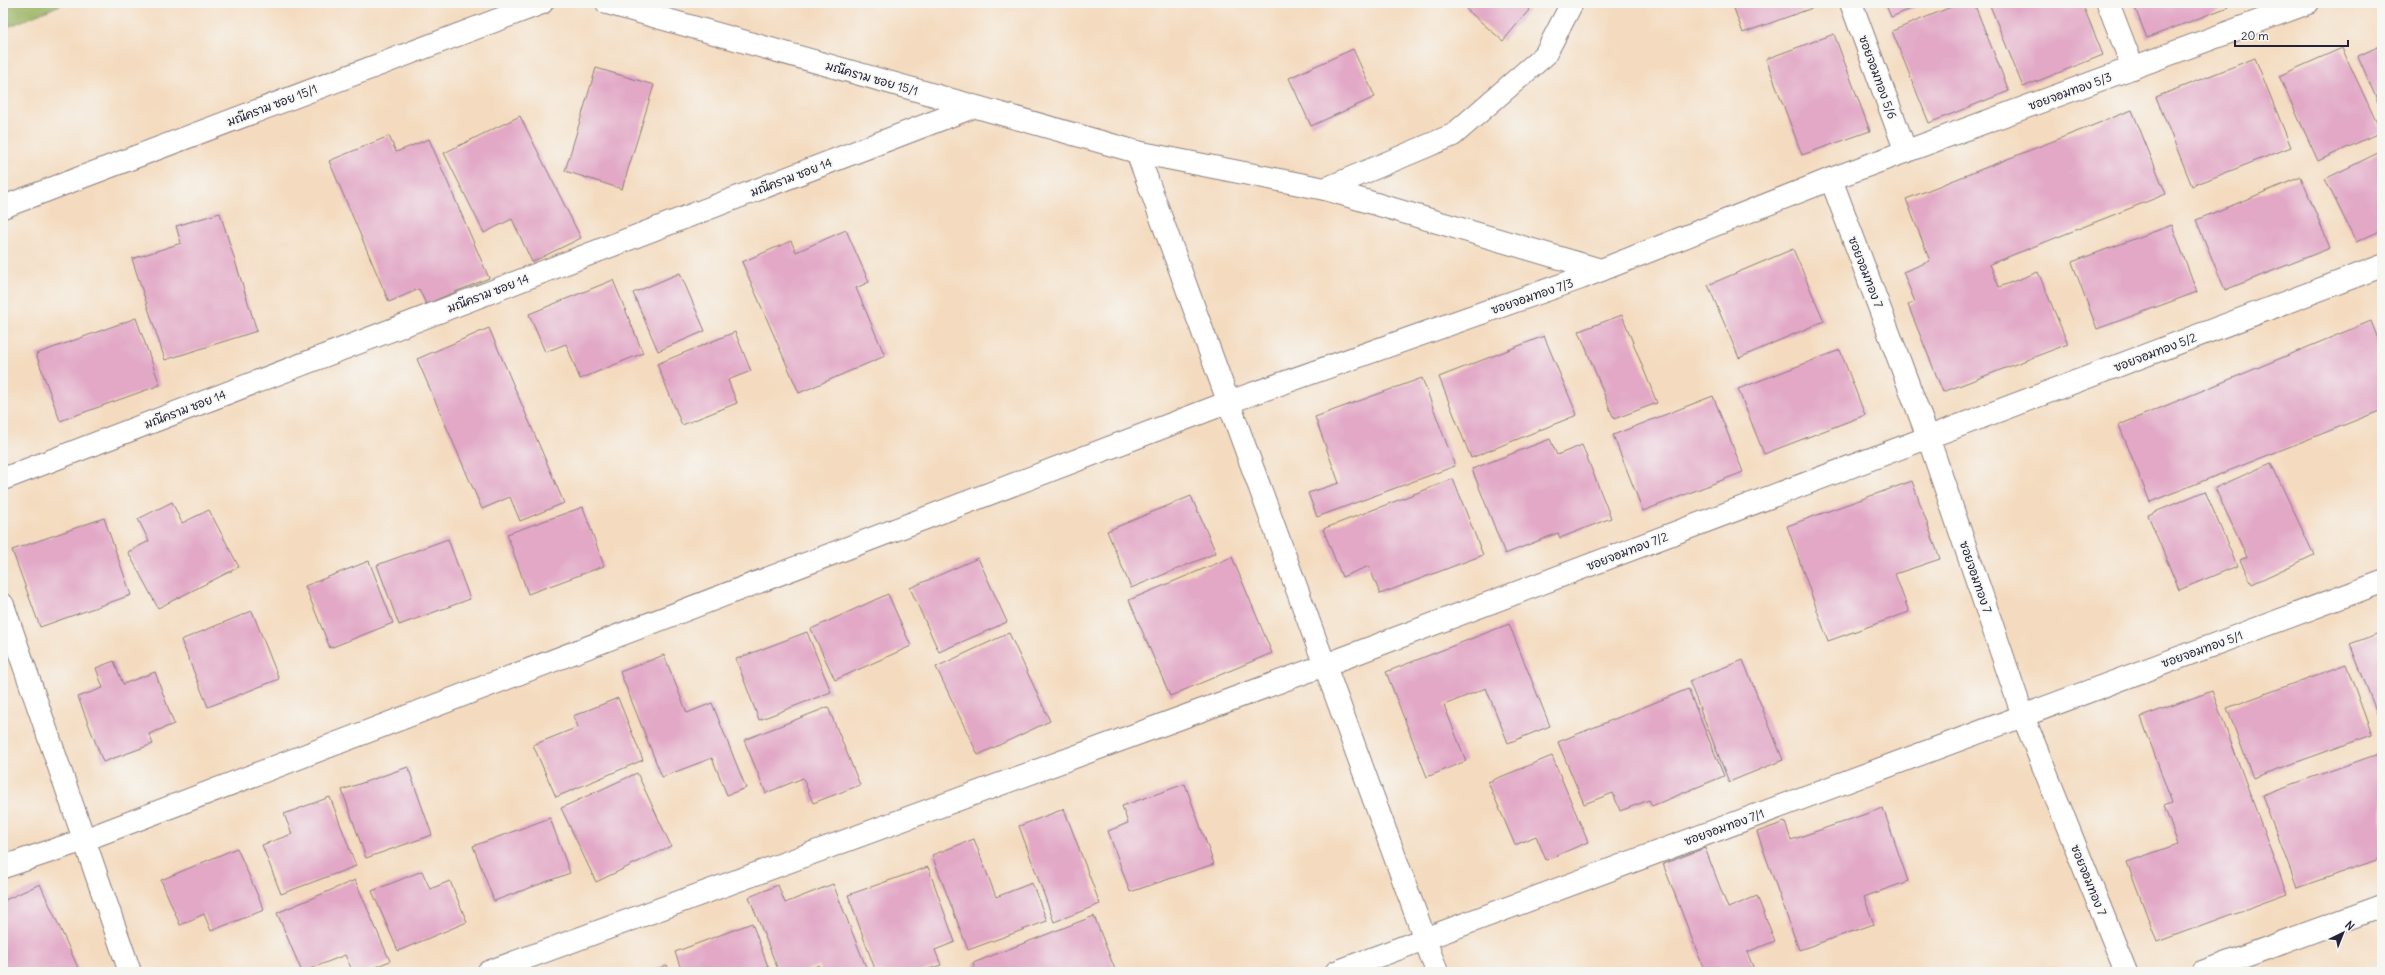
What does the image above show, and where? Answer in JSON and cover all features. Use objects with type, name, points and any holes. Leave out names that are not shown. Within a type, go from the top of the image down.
[{"type":"street","name":"มณีคราม ซอย 15/1","points":[[3,207],[542,3]]},
{"type":"street","name":"มณีคราม ซอย 15/1","points":[[607,3],[973,107],[1138,152],[1325,189],[1601,270]]},
{"type":"street","points":[[1325,189],[1454,135],[1545,55],[1572,3]]},
{"type":"street","name":"ซอยจอมทอง 5/6","points":[[1851,3],[1906,152]]},
{"type":"street","points":[[2108,3],[2133,68]]},
{"type":"street","name":"ซอยจอมทอง 5/3","points":[[1831,179],[2308,3]]},
{"type":"street","name":"มณีคราม ซอย 14","points":[[3,479],[973,107]]},
{"type":"street","points":[[1138,152],[1437,972]]},
{"type":"street","name":"ซอยจอมทอง 7/3","points":[[3,867],[84,840],[1229,402],[1601,270],[1831,179]]},
{"type":"street","name":"ซอยจอมทอง 7","points":[[1831,179],[1928,437],[2023,716],[2126,972]]},
{"type":"street","name":"ซอยจอมทอง 5/2","points":[[1928,437],[2382,266]]},
{"type":"street","name":"ซอยจอมทอง 7/2","points":[[488,972],[1325,665],[1928,437]]},
{"type":"street","name":"ซอยจอมทอง 5/1","points":[[2023,716],[2382,582]]},
{"type":"street","points":[[3,605],[130,972]]},
{"type":"street","name":"ซอยจอมทอง 7/1","points":[[1336,972],[2023,716]]},
{"type":"street","points":[[2202,972],[2382,906]]},
{"type":"green space","points":[[3,3],[65,3],[3,29]]},
{"type":"building","points":[[1469,3],[1522,3],[1529,10],[1503,41],[1465,8]]},
{"type":"building","points":[[1732,3],[1826,3],[1743,33]]},
{"type":"building","points":[[1885,3],[1926,3],[1891,17]]},
{"type":"building","points":[[1961,3],[1974,3],[2009,91],[1929,123],[1892,31]]},
{"type":"building","points":[[1989,3],[2082,3],[2103,55],[2023,87]]},
{"type":"building","points":[[2133,3],[2226,3],[2228,7],[2147,38]]},
{"type":"building","points":[[1834,34],[1870,131],[1802,155],[1766,59]]},
{"type":"building","points":[[2382,45],[2382,112],[2358,56]]},
{"type":"building","points":[[2342,48],[2381,132],[2318,161],[2279,76]]},
{"type":"building","points":[[1353,49],[1375,97],[1311,126],[1289,78]]},
{"type":"building","points":[[2255,58],[2291,147],[2192,186],[2156,97]]},
{"type":"building","points":[[596,68],[654,85],[622,189],[565,171]]},
{"type":"building","points":[[2132,110],[2166,194],[1990,264],[1999,287],[2038,272],[2068,344],[1943,392],[1908,305],[1915,302],[1903,272],[1930,261],[1906,199]]},
{"type":"building","points":[[520,116],[581,238],[532,262],[512,219],[484,233],[444,153]]},
{"type":"building","points":[[389,136],[396,152],[429,139],[489,278],[426,304],[419,289],[389,302],[329,161]]},
{"type":"building","points":[[2382,151],[2382,230],[2356,242],[2325,179]]},
{"type":"building","points":[[2301,177],[2330,248],[2225,290],[2196,220]]},
{"type":"building","points":[[220,213],[257,331],[165,360],[132,259],[181,243],[176,226]]},
{"type":"building","points":[[2172,225],[2197,292],[2097,329],[2072,262]]},
{"type":"building","points":[[846,230],[869,282],[856,288],[885,356],[799,393],[742,262],[791,241],[796,252]]},
{"type":"building","points":[[1793,249],[1824,321],[1739,358],[1708,285]]},
{"type":"building","points":[[680,273],[705,331],[658,351],[633,293]]},
{"type":"building","points":[[613,280],[643,353],[580,379],[566,344],[545,352],[529,314]]},
{"type":"building","points":[[1622,315],[1657,403],[1614,419],[1579,331]]},
{"type":"building","points":[[136,318],[160,385],[60,421],[36,354]]},
{"type":"building","points":[[2371,321],[2382,349],[2382,410],[2150,502],[2119,425]]},
{"type":"building","points":[[489,328],[564,503],[520,521],[510,497],[482,509],[417,359]]},
{"type":"building","points":[[735,332],[751,371],[728,380],[737,403],[682,425],[657,364]]},
{"type":"building","points":[[1544,336],[1577,415],[1471,458],[1439,377]]},
{"type":"building","points":[[1840,350],[1865,415],[1764,454],[1738,389]]},
{"type":"building","points":[[1422,378],[1455,466],[1317,517],[1308,493],[1339,483],[1315,417]]},
{"type":"building","points":[[1713,396],[1743,472],[1643,511],[1613,435]]},
{"type":"building","points":[[1550,439],[1557,455],[1582,445],[1611,518],[1560,538],[1558,533],[1505,554],[1472,469]]},
{"type":"building","points":[[2271,463],[2314,555],[2252,584],[2240,560],[2247,557],[2215,488]]},
{"type":"building","points":[[1453,479],[1483,555],[1380,594],[1369,566],[1342,577],[1323,529]]},
{"type":"building","points":[[1912,481],[1940,559],[1895,574],[1909,612],[1828,641],[1787,526]]},
{"type":"building","points":[[2205,491],[2237,566],[2179,590],[2148,515]]},
{"type":"building","points":[[1191,496],[1216,553],[1131,588],[1107,531]]},
{"type":"building","points":[[172,502],[182,523],[209,510],[239,567],[158,608],[128,552],[149,541],[138,519]]},
{"type":"building","points":[[583,507],[604,566],[528,594],[507,534]]},
{"type":"building","points":[[104,518],[131,595],[40,627],[12,550]]},
{"type":"building","points":[[448,539],[470,599],[399,625],[377,565]]},
{"type":"building","points":[[1232,557],[1272,653],[1170,696],[1129,600]]},
{"type":"building","points":[[978,558],[1007,622],[939,652],[910,588]]},
{"type":"building","points":[[369,561],[393,623],[330,648],[305,586]]},
{"type":"building","points":[[888,594],[911,646],[835,680],[811,629]]},
{"type":"building","points":[[252,611],[279,679],[208,707],[181,640]]},
{"type":"building","points":[[1509,624],[1550,726],[1508,743],[1486,688],[1444,705],[1466,761],[1427,777],[1386,672]]},
{"type":"building","points":[[807,632],[831,692],[759,720],[736,659]]},
{"type":"building","points":[[2382,632],[2382,726],[2350,644]]},
{"type":"building","points":[[1009,633],[1050,721],[978,755],[936,667]]},
{"type":"building","points":[[664,655],[687,713],[712,703],[746,788],[727,795],[712,758],[662,777],[620,672]]},
{"type":"building","points":[[1743,660],[1783,760],[1729,782],[1689,681]]},
{"type":"building","points":[[114,661],[123,684],[155,672],[174,724],[149,734],[153,744],[103,762],[78,697],[103,688],[96,668]]},
{"type":"building","points":[[2346,664],[2372,735],[2253,778],[2227,708]]},
{"type":"building","points":[[1688,689],[1724,776],[1652,806],[1649,800],[1620,811],[1613,793],[1584,804],[1558,742]]},
{"type":"building","points":[[2212,691],[2287,894],[2157,942],[2127,862],[2178,844],[2164,806],[2172,803],[2141,717]]},
{"type":"building","points":[[618,698],[643,760],[556,797],[533,745],[578,727],[573,716]]},
{"type":"building","points":[[828,707],[860,785],[813,803],[803,778],[766,793],[744,740]]},
{"type":"building","points":[[2381,753],[2382,858],[2297,888],[2262,795]]},
{"type":"building","points":[[1552,756],[1588,842],[1546,860],[1536,836],[1515,845],[1488,782]]},
{"type":"building","points":[[408,767],[432,835],[366,858],[342,790]]},
{"type":"building","points":[[637,773],[671,846],[596,882],[561,808]]},
{"type":"building","points":[[1185,784],[1214,864],[1130,892],[1108,831],[1128,823],[1122,806]]},
{"type":"building","points":[[330,797],[356,866],[281,894],[262,845],[292,834],[284,814]]},
{"type":"building","points":[[1883,808],[1908,881],[1864,897],[1874,924],[1799,950],[1757,832],[1785,822],[1791,840]]},
{"type":"building","points":[[1064,809],[1100,904],[1054,922],[1019,826]]},
{"type":"building","points":[[550,818],[570,873],[494,901],[473,846]]},
{"type":"building","points":[[974,839],[996,897],[1032,883],[1047,921],[968,950],[932,855]]},
{"type":"building","points":[[237,848],[264,910],[211,931],[204,914],[180,925],[161,880]]},
{"type":"building","points":[[1705,848],[1728,908],[1757,896],[1775,941],[1747,952],[1754,969],[1747,972],[1705,972],[1663,864]]},
{"type":"building","points":[[928,867],[955,942],[935,950],[941,965],[920,972],[876,972],[848,895]]},
{"type":"building","points":[[422,871],[430,889],[450,881],[467,922],[398,951],[372,891]]},
{"type":"building","points":[[355,880],[390,961],[363,972],[353,972],[345,955],[302,972],[277,913]]},
{"type":"building","points":[[40,884],[80,972],[3,972],[3,901]]},
{"type":"building","points":[[833,884],[868,972],[822,972],[819,965],[802,972],[779,972],[749,897],[778,885],[785,903]]},
{"type":"building","points":[[1094,916],[1116,972],[976,972],[973,963]]},
{"type":"building","points":[[752,923],[770,972],[682,972],[675,952]]},
{"type":"building","points":[[667,965],[670,972],[650,972]]}]
